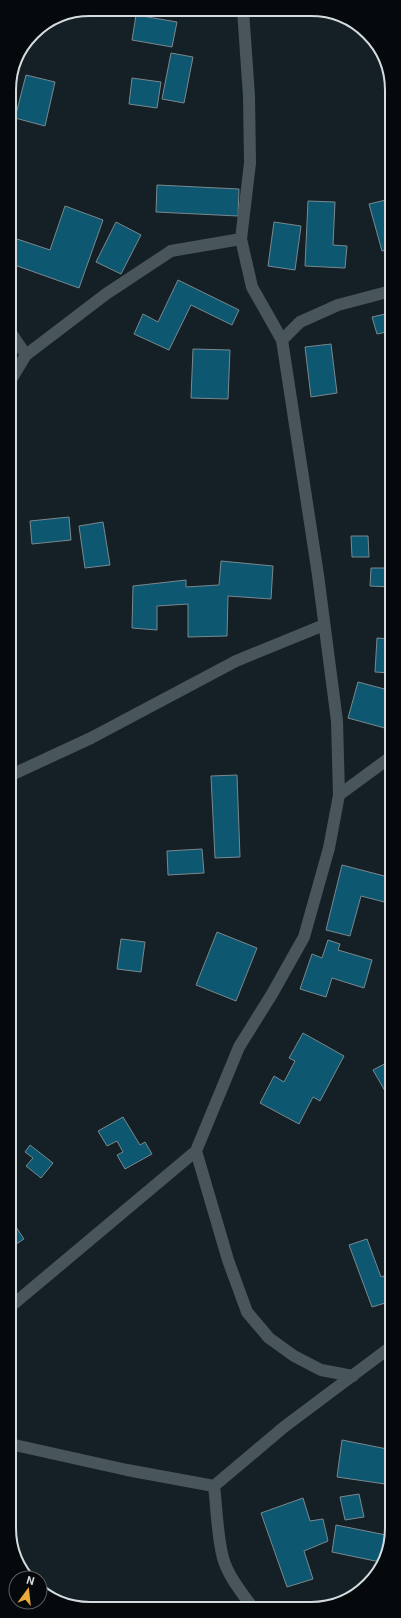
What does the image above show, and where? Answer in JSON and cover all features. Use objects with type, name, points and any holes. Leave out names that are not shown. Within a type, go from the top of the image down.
[{"type":"street","points":[[16,1302],[196,1151],[239,1046],[272,994],[304,937],[329,848],[339,795],[337,721],[318,575],[282,340],[252,287],[242,239],[250,163],[249,96],[243,16]]},
{"type":"street","points":[[16,371],[26,355],[106,294],[171,251],[242,239]]},
{"type":"street","points":[[282,340],[300,322],[306,319],[338,305],[385,293]]},
{"type":"street","points":[[16,340],[26,355]]},
{"type":"street","points":[[16,773],[91,738],[236,661],[324,625]]},
{"type":"street","points":[[339,795],[385,761]]},
{"type":"street","points":[[196,1151],[228,1260],[247,1312],[269,1338],[294,1356],[321,1370],[353,1376]]},
{"type":"street","points":[[214,1486],[284,1427],[385,1351]]},
{"type":"street","points":[[16,1445],[127,1470],[214,1486]]},
{"type":"street","points":[[214,1486],[223,1559],[238,1588],[248,1602]]},
{"type":"building","points":[[136,16],[177,22],[172,47],[132,40]]},
{"type":"building","points":[[171,53],[193,57],[184,103],[162,99]]},
{"type":"building","points":[[26,75],[55,82],[45,126],[16,118]]},
{"type":"building","points":[[132,78],[161,82],[157,108],[129,104]]},
{"type":"building","points":[[157,185],[239,189],[238,216],[156,212]]},
{"type":"building","points":[[385,200],[385,250],[382,251],[369,204]]},
{"type":"building","points":[[308,201],[335,202],[333,245],[347,246],[345,268],[305,266]]},
{"type":"building","points":[[65,206],[103,220],[79,288],[16,266],[16,239],[50,250]]},
{"type":"building","points":[[116,222],[141,235],[121,274],[96,262]]},
{"type":"building","points":[[274,222],[301,226],[295,270],[268,266]]},
{"type":"building","points":[[178,280],[239,310],[232,325],[191,305],[169,350],[134,334],[143,314],[158,322]]},
{"type":"building","points":[[385,314],[385,332],[377,334],[372,317]]},
{"type":"building","points":[[331,344],[337,393],[311,397],[305,347]]},
{"type":"building","points":[[193,349],[230,350],[228,399],[191,398]]},
{"type":"building","points":[[69,517],[71,540],[32,544],[30,521]]},
{"type":"building","points":[[103,522],[110,565],[85,568],[79,526]]},
{"type":"building","points":[[351,536],[368,536],[369,557],[352,557]]},
{"type":"building","points":[[221,561],[273,566],[271,599],[228,596],[227,636],[188,637],[188,604],[157,606],[157,630],[132,628],[133,586],[186,580],[186,587],[219,585]]},
{"type":"building","points":[[371,568],[385,568],[385,587],[370,586]]},
{"type":"building","points":[[377,638],[385,639],[385,673],[375,672]]},
{"type":"building","points":[[358,682],[385,689],[385,728],[348,718]]},
{"type":"building","points":[[237,775],[240,857],[215,858],[211,776]]},
{"type":"building","points":[[202,849],[204,873],[168,875],[167,851]]},
{"type":"building","points":[[342,865],[385,876],[385,902],[361,896],[350,936],[326,930]]},
{"type":"building","points":[[217,932],[257,948],[236,1001],[196,985]]},
{"type":"building","points":[[121,939],[145,942],[141,972],[117,969]]},
{"type":"building","points":[[328,940],[340,944],[338,950],[372,960],[364,988],[332,978],[326,997],[300,989],[312,954],[322,958]]},
{"type":"building","points":[[303,1033],[344,1056],[320,1101],[313,1097],[299,1124],[260,1103],[274,1076],[284,1082],[295,1061],[289,1058]]},
{"type":"building","points":[[385,1064],[385,1091],[373,1070]]},
{"type":"building","points":[[123,1117],[140,1145],[145,1142],[152,1154],[125,1169],[117,1155],[123,1152],[117,1141],[107,1146],[98,1131]]},
{"type":"building","points":[[30,1145],[53,1163],[41,1178],[26,1166],[33,1158],[25,1152]]},
{"type":"building","points":[[16,1227],[24,1239],[16,1244]]},
{"type":"building","points":[[367,1239],[381,1277],[385,1276],[385,1303],[372,1307],[349,1245]]},
{"type":"building","points":[[342,1440],[385,1449],[385,1484],[337,1477]]},
{"type":"building","points":[[359,1494],[364,1517],[345,1520],[340,1497]]},
{"type":"building","points":[[303,1498],[310,1521],[323,1519],[328,1541],[304,1551],[313,1579],[287,1587],[261,1513]]},
{"type":"building","points":[[336,1525],[385,1535],[384,1543],[377,1561],[332,1552]]}]
